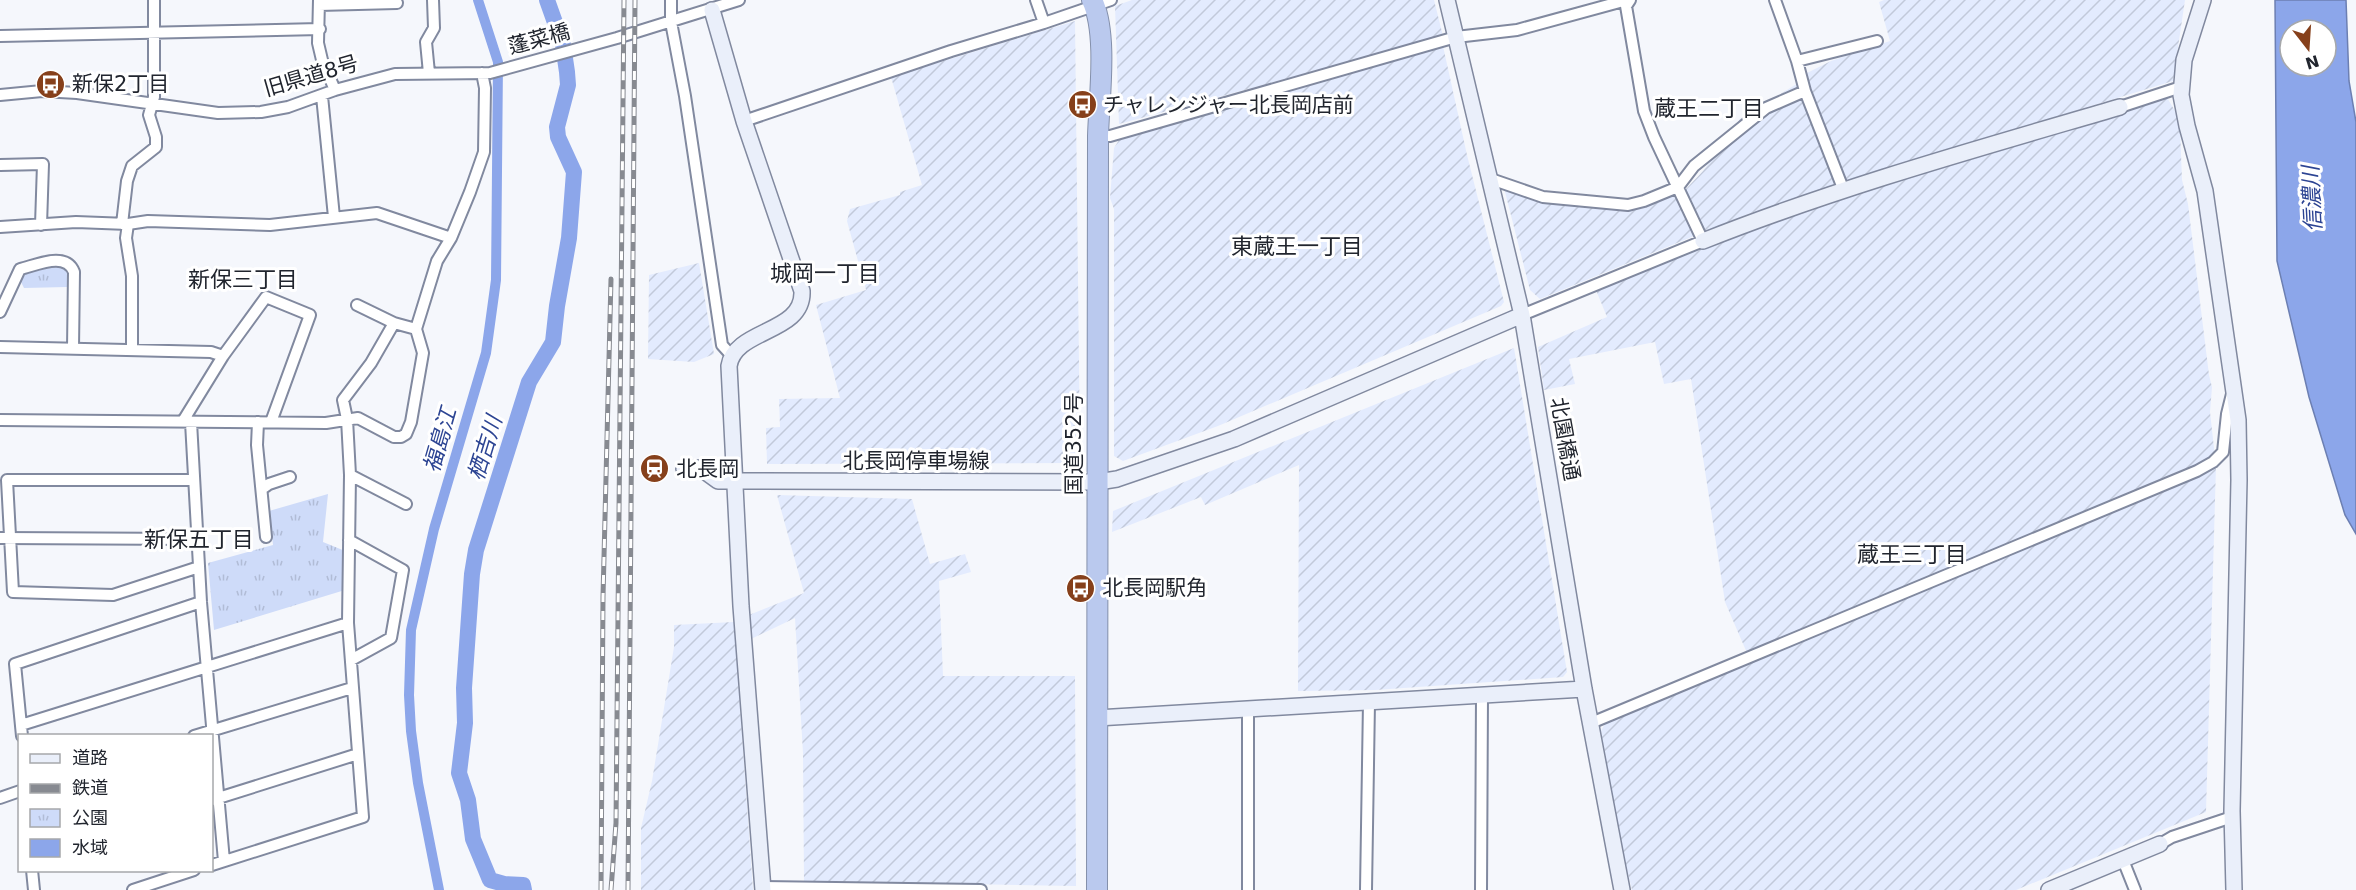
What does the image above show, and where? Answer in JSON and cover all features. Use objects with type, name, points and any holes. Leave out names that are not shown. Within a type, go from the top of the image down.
[{"type":"highway","name":"国道352号","points":[[1097,890],[1100,2]]},
{"type":"street","points":[[132,349],[132,276],[125,224],[127,181],[132,166],[156,147],[156,137],[149,115],[153,105],[154,0]]},
{"type":"street","points":[[429,73],[426,42],[434,28],[433,0]]},
{"type":"street","points":[[671,0],[671,22],[685,96],[722,345],[732,356]]},
{"type":"street","points":[[671,22],[740,0]]},
{"type":"street","points":[[1036,0],[1044,23]]},
{"type":"street","name":"北園橋通","points":[[1447,0],[1522,315],[1584,689],[1622,890]]},
{"type":"street","points":[[1098,136],[1110,136],[1456,37],[1517,30],[1629,0]]},
{"type":"street","points":[[1629,0],[1626,6],[1644,111],[1703,241]]},
{"type":"street","points":[[1775,0],[1805,91],[1844,191]]},
{"type":"street","points":[[2203,0],[2184,60],[2181,87],[2187,126],[2205,191],[2238,420],[2239,480],[2232,817],[2234,890]]},
{"type":"street","points":[[335,90],[322,60],[318,43],[319,2],[397,3]]},
{"type":"street","points":[[744,121],[951,51],[1044,23],[1100,2]]},
{"type":"street","points":[[712,10],[744,121],[799,280],[802,299],[800,307],[790,317],[744,344],[732,356],[729,366],[733,481],[750,745],[763,889],[981,890]]},
{"type":"street","name":"蓬菜橋","points":[[486,73],[671,22]]},
{"type":"street","points":[[0,36],[320,29]]},
{"type":"street","points":[[1797,61],[1877,40]]},
{"type":"street","points":[[0,420],[326,423],[358,418],[394,437],[406,434],[411,422],[423,353],[416,329],[437,261],[451,238],[484,152],[486,73]]},
{"type":"street","name":"旧県道8号","points":[[0,95],[42,91],[77,93],[218,113],[243,113],[288,107],[335,90],[394,74],[486,73]]},
{"type":"street","points":[[1522,315],[1756,220],[2181,87]]},
{"type":"street","points":[[1488,178],[1543,197],[1628,205],[1678,187],[1694,166],[1766,108],[1805,91]]},
{"type":"street","points":[[322,96],[334,217]]},
{"type":"street","points":[[0,165],[43,164],[41,225]]},
{"type":"street","points":[[0,227],[76,222],[125,224],[148,221],[270,225],[376,213],[451,238]]},
{"type":"street","points":[[0,312],[20,269],[63,260],[69,263],[74,272],[73,348]]},
{"type":"street","points":[[224,861],[215,799],[214,729],[201,602],[194,480],[187,421],[223,356],[266,297],[310,315],[271,422]]},
{"type":"street","points":[[357,305],[394,323],[416,329]]},
{"type":"street","name":"北長岡停車場線","points":[[684,469],[700,468],[718,481],[1098,483],[1117,479],[1234,439],[1522,315]]},
{"type":"street","points":[[213,865],[363,818],[348,623],[350,476],[347,419],[343,400],[371,363],[394,323]]},
{"type":"street","points":[[0,347],[211,352],[223,356]]},
{"type":"street","points":[[1591,723],[2197,471],[2213,462],[2223,452],[2227,414],[2233,388]]},
{"type":"street","points":[[258,422],[257,445],[266,537]]},
{"type":"street","points":[[350,476],[406,504]]},
{"type":"street","points":[[262,489],[269,484],[290,477]]},
{"type":"street","points":[[194,480],[7,480],[4,538],[13,592],[113,595],[199,567]]},
{"type":"street","points":[[4,538],[197,539]]},
{"type":"street","points":[[349,540],[403,570],[391,638],[351,660]]},
{"type":"street","points":[[201,602],[15,664],[21,730],[348,623]]},
{"type":"street","points":[[197,734],[352,688]]},
{"type":"street","points":[[1097,718],[1584,689]]},
{"type":"street","points":[[1480,890],[1482,696]]},
{"type":"street","points":[[1366,890],[1369,702]]},
{"type":"street","points":[[1248,708],[1248,890]]},
{"type":"street","points":[[215,799],[358,754]]},
{"type":"street","points":[[0,798],[18,792]]},
{"type":"street","points":[[2049,890],[2172,837],[2232,817]]},
{"type":"street","points":[[2123,860],[2134,890]]},
{"type":"street","points":[[32,872],[34,890]]},
{"type":"street","points":[[133,890],[188,872]]},
{"type":"shaded area","points":[[1132,0],[1434,0],[1443,36],[1119,124],[1115,6]]},
{"type":"shaded area","points":[[1884,0],[2185,0],[2173,81],[1842,182],[1748,214],[1540,299],[1530,290],[1504,188],[1538,200],[1629,210],[1645,207],[1679,193],[1703,171],[1740,119],[1795,85],[1805,74],[1831,61],[1890,41],[1879,2]]},
{"type":"shaded area","points":[[1075,21],[1080,452],[1068,463],[767,464],[766,428],[780,427],[779,399],[840,398],[816,305],[866,290],[847,221],[850,209],[900,195],[900,192],[922,185],[891,77]]},
{"type":"shaded area","points":[[1441,45],[1504,302],[1501,306],[1218,426],[1123,461],[1114,456],[1114,209],[1110,198],[1114,148],[1119,140]]},
{"type":"shaded area","points":[[2166,96],[2175,111],[2180,128],[2182,180],[2188,204],[2212,387],[2210,412],[2216,466],[2206,812],[2016,890],[1632,890],[1620,840],[1601,731],[1608,718],[1750,660],[1725,602],[1691,379],[1664,384],[1655,342],[1569,359],[1575,384],[1544,390],[1538,347],[1607,317],[1596,290],[1735,234],[1800,211]]},
{"type":"shaded area","points":[[699,263],[714,354],[694,362],[648,359],[649,275]]},
{"type":"shaded area","points":[[1514,348],[1567,672],[1563,677],[1375,690],[1298,691],[1299,465],[1205,505],[1201,497],[1112,532],[1113,511]]},
{"type":"shaded area","points":[[777,495],[912,499],[930,564],[965,554],[971,572],[939,581],[943,676],[1075,676],[1076,886],[804,881],[803,753],[795,618],[751,639],[749,615],[804,593]]},
{"type":"shaded area","points":[[734,622],[753,890],[641,890],[641,828],[652,781],[674,647],[674,625]]},
{"type":"green space","points":[[61,266],[68,273],[67,287],[24,288],[20,280],[28,272]]},
{"type":"green space","points":[[328,494],[323,542],[345,551],[345,590],[214,630],[208,563],[273,545],[269,511]]},
{"type":"water","name":"信濃川","points":[[2275,0],[2346,0],[2349,81],[2356,122],[2356,534],[2345,515],[2309,397],[2277,261]]},
{"type":"waterway","name":"福島江","points":[[439,890],[418,783],[411,731],[409,695],[411,630],[434,529],[486,353],[496,280],[498,62],[478,0]]},
{"type":"waterway","name":"栖吉川","points":[[524,890],[523,885],[504,884],[490,880],[473,839],[468,800],[459,773],[465,723],[464,688],[472,574],[476,550],[529,382],[553,342],[569,238],[574,172],[558,137],[557,127],[568,85],[567,72],[563,45],[547,0]]},
{"type":"railway","points":[[611,890],[616,823],[624,0]]},
{"type":"railway","points":[[628,890],[635,0]]},
{"type":"railway","points":[[601,890],[603,597],[611,279]]},
{"type":"place","name":"新保2丁目","points":[[51,84]]},
{"type":"place","name":"チャレンジャー北長岡店前","points":[[1082,105]]},
{"type":"place","name":"北長岡","points":[[655,469]]},
{"type":"place","name":"北長岡駅角","points":[[1081,588]]},
{"type":"district","name":"蔵王二丁目","points":[[1709,108]]},
{"type":"district","name":"東蔵王一丁目","points":[[1297,246]]},
{"type":"district","name":"城岡一丁目","points":[[825,273]]},
{"type":"district","name":"新保三丁目","points":[[243,279]]},
{"type":"district","name":"新保五丁目","points":[[199,539]]},
{"type":"district","name":"蔵王三丁目","points":[[1912,554]]}]
